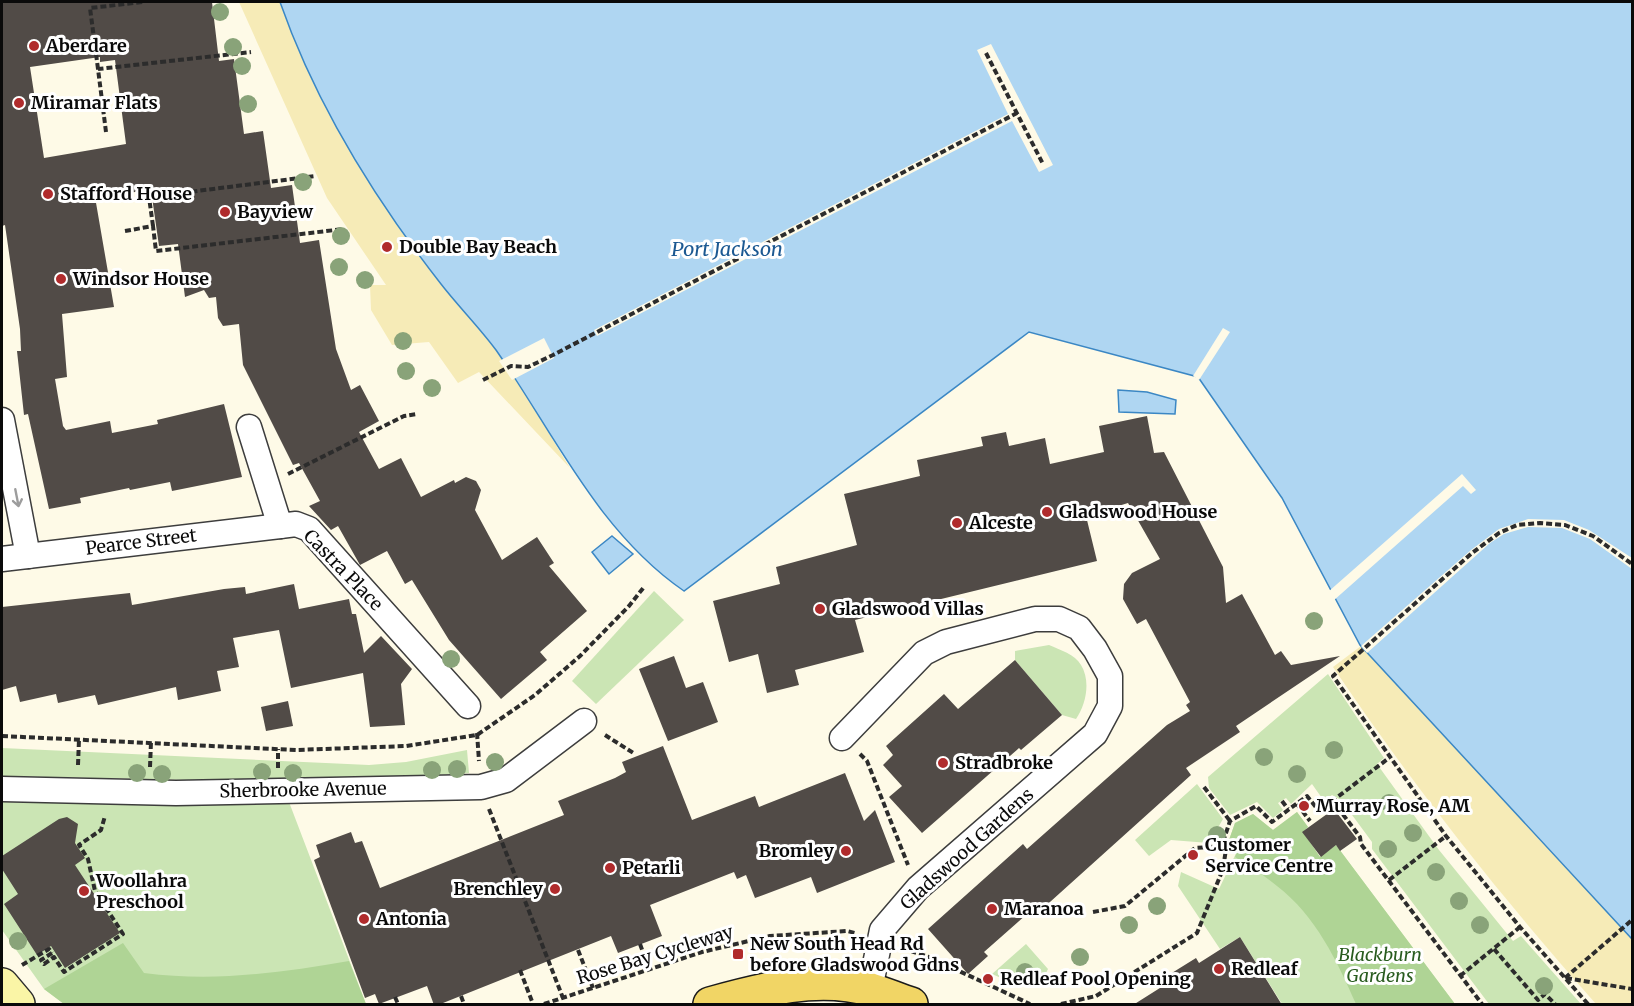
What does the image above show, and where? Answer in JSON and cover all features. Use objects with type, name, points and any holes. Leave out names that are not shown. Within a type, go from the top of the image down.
[{"type":"main road","points":[[710,1005],[783,988],[818,984],[870,989],[911,1005]]},
{"type":"street","points":[[2,420],[28,556]]},
{"type":"street","name":"Castra Place","points":[[249,427],[280,526],[296,524],[309,529],[468,706]]},
{"type":"street","name":"Pearce Street","points":[[2,559],[280,526]]},
{"type":"street","name":"Gladswood Gardens","points":[[842,738],[924,653],[946,642],[1035,619],[1059,619],[1079,628],[1095,648],[1110,676],[1110,706],[1095,734],[918,888],[882,930],[870,989]]},
{"type":"street","name":"Sherbrooke Avenue","points":[[2,789],[176,793],[481,787],[506,780],[590,725]]},
{"type":"street","points":[[2,985],[18,1005]]},
{"type":"path","points":[[106,132],[90,8],[143,2]]},
{"type":"path","points":[[98,69],[251,52]]},
{"type":"path","points":[[986,52],[1043,164]]},
{"type":"path","points":[[483,380],[511,366],[528,367],[553,355],[1017,113]]},
{"type":"path","points":[[316,176],[149,197],[156,252],[344,229]]},
{"type":"path","points":[[124,231],[153,226]]},
{"type":"path","points":[[304,466],[404,416],[417,414]]},
{"type":"path","points":[[1588,1005],[1520,927],[1446,836],[1389,758],[1333,675],[1472,553],[1499,533],[1517,525],[1540,523],[1565,525],[1593,536],[1632,564]]},
{"type":"path","points":[[2,736],[278,749],[406,746],[477,735],[535,694],[580,656],[629,606],[644,587]]},
{"type":"path","points":[[468,706],[477,735],[481,787]]},
{"type":"path","points":[[590,725],[635,754]]},
{"type":"path","name":"Gladswood Gardens","points":[[842,738],[867,761],[908,864]]},
{"type":"path","points":[[78,760],[79,739]]},
{"type":"path","points":[[277,762],[278,749]]},
{"type":"path","points":[[1060,1005],[1096,996],[1197,933],[1221,876],[1225,846],[1223,842],[1230,821],[1256,806],[1272,822],[1307,796],[1319,811],[1389,758]]},
{"type":"path","points":[[1204,787],[1230,821]]},
{"type":"path","points":[[29,962],[49,949],[52,953],[41,960],[44,964],[54,957],[64,972],[123,934],[94,892],[88,859],[79,845],[101,830],[105,816],[104,791]]},
{"type":"path","points":[[1332,800],[1482,1005]]},
{"type":"path","points":[[1282,801],[1288,809]]},
{"type":"path","points":[[1297,804],[1310,821]]},
{"type":"path","points":[[495,827],[563,998]]},
{"type":"path","points":[[1389,880],[1446,836]]},
{"type":"path","points":[[1093,912],[1125,906],[1196,848],[1225,846]]},
{"type":"path","points":[[1565,978],[1632,920]]},
{"type":"path","points":[[1460,976],[1520,927]]},
{"type":"path","name":"Rose Bay Cycleway","points":[[544,1005],[702,952],[770,936],[847,931]]},
{"type":"path","points":[[640,944],[649,969]]},
{"type":"path","points":[[1494,949],[1538,1000],[1545,993],[1555,1005]]},
{"type":"path","points":[[578,950],[593,988]]},
{"type":"path","points":[[929,957],[1030,1005]]},
{"type":"path","points":[[520,970],[533,1005]]},
{"type":"path","points":[[1565,978],[1632,989]]},
{"type":"path","points":[[461,996],[464,1005]]},
{"type":"path","points":[[395,998],[398,1005]]},
{"type":"green space","points":[[654,591],[684,620],[596,704],[572,681]]},
{"type":"green space","points":[[1049,645],[1075,658],[1084,671],[1086,693],[1076,719],[1062,715],[1015,660],[1015,651]]},
{"type":"green space","points":[[1328,674],[1384,758],[1377,764],[1439,850],[1513,941],[1521,936],[1581,1004],[1489,1004],[1372,849],[1372,842],[1341,800],[1332,795],[1324,801],[1312,784],[1291,804],[1286,798],[1278,803],[1283,810],[1273,818],[1257,802],[1230,815],[1209,788],[1208,777]]},
{"type":"green space","points":[[2,748],[369,765],[406,762],[467,750],[469,773],[411,777],[187,780],[2,776]]},
{"type":"green space","points":[[1197,784],[1223,819],[1209,843],[1171,840],[1149,856],[1135,840]]},
{"type":"green space","points":[[2,802],[176,805],[289,802],[366,1004],[64,1004],[44,989],[2,930]]},
{"type":"green space","points":[[1297,812],[1308,827],[1303,832],[1320,857],[1336,845],[1455,1004],[1282,1004],[1240,937],[1220,949],[1178,886],[1181,872],[1219,889],[1240,845],[1229,840],[1235,823],[1253,814],[1273,830]]},
{"type":"green space","name":"Blackburn Gardens","points":[[1297,812],[1308,827],[1303,832],[1320,857],[1336,845],[1455,1004],[1356,1004],[1324,940],[1303,911],[1272,882],[1235,857],[1240,844],[1229,840],[1235,823],[1253,814],[1273,830]]},
{"type":"green space","points":[[123,943],[144,973],[170,976],[247,975],[349,961],[366,1004],[64,1004],[44,989]]},
{"type":"green space","points":[[1026,944],[1048,969],[1041,983],[1032,986],[1024,981],[1017,985],[992,974]]},
{"type":"sand","name":"Double Bay Beach","points":[[239,2],[280,2],[311,78],[369,182],[439,282],[505,362],[570,468],[479,372],[458,383],[429,342],[392,345],[371,310],[370,285],[386,285],[327,198]]},
{"type":"sand","points":[[1361,646],[1632,939],[1632,1004],[1596,1004],[1492,882],[1426,798],[1333,667]]},
{"type":"water","name":"Port Jackson","points":[[280,2],[1632,2],[1632,939],[1360,645],[1282,498],[1198,377],[1029,332],[684,591],[626,540],[602,511],[496,350],[441,284],[392,218],[348,149],[329,114],[294,40]]},
{"type":"water","points":[[1118,390],[1147,392],[1176,400],[1175,414],[1119,412]]},
{"type":"water","points":[[612,536],[633,554],[609,574],[592,552]]},
{"type":"pier","points":[[991,44],[1053,165],[1039,172],[1012,121],[597,336],[594,330],[1008,114],[977,50]]},
{"type":"pier","points":[[1223,328],[1230,332],[1199,380],[1193,376]]},
{"type":"pier","points":[[544,338],[554,358],[512,380],[499,361]]},
{"type":"pier","points":[[1462,474],[1476,490],[1471,494],[1463,486],[1333,601],[1328,592]]},
{"type":"pier","points":[[1528,519],[1564,520],[1589,530],[1632,558],[1632,569],[1590,539],[1562,528],[1528,527],[1504,534],[1490,543],[1367,653],[1361,646],[1471,550],[1499,529]]},
{"type":"building","points":[[2,2],[212,2],[219,61],[234,59],[244,134],[263,131],[271,188],[292,185],[300,243],[319,240],[336,349],[351,390],[360,385],[379,421],[359,432],[379,469],[401,458],[421,497],[454,480],[455,483],[466,477],[476,481],[481,490],[475,510],[502,560],[537,537],[554,563],[549,566],[587,611],[540,652],[547,660],[501,699],[449,640],[412,580],[405,584],[387,551],[360,565],[338,526],[331,530],[309,506],[320,501],[299,463],[293,465],[243,365],[239,324],[223,326],[218,318],[216,297],[209,298],[204,290],[185,297],[178,244],[159,246],[151,190],[95,197],[114,307],[62,314],[67,377],[55,379],[63,426],[66,430],[110,421],[112,433],[158,424],[157,420],[224,404],[242,477],[172,491],[170,482],[130,490],[129,488],[80,498],[81,503],[49,509],[28,414],[24,415],[17,351],[21,351],[20,329],[5,225],[2,226]],"holes":[[[100,57],[100,62],[115,60],[126,144],[44,158],[30,67]]]},
{"type":"building","points":[[1147,416],[1154,453],[1164,452],[1223,567],[1226,603],[1242,594],[1275,655],[1281,651],[1291,665],[1340,656],[1236,726],[1240,732],[1186,768],[1191,775],[1040,911],[1036,906],[984,952],[988,956],[968,974],[928,929],[1023,844],[1027,849],[1167,725],[1190,711],[1186,705],[1190,702],[1146,619],[1137,624],[1123,599],[1124,584],[1132,573],[1160,559],[1128,503],[1086,516],[1097,561],[855,620],[864,652],[795,670],[799,685],[767,693],[758,654],[729,662],[713,601],[780,584],[776,567],[857,545],[844,494],[920,476],[917,460],[983,446],[981,437],[1006,432],[1009,446],[1045,438],[1050,464],[1104,452],[1099,426]]},
{"type":"building","points":[[294,584],[299,609],[349,599],[352,614],[356,614],[364,653],[381,636],[412,669],[401,684],[405,725],[370,727],[363,673],[291,688],[279,630],[233,638],[239,667],[217,671],[221,691],[178,700],[176,687],[98,705],[95,695],[58,703],[56,694],[20,702],[16,686],[2,690],[2,607],[130,593],[132,605],[224,589],[245,587],[246,594]]},
{"type":"building","points":[[674,656],[686,688],[703,682],[718,722],[668,741],[639,669]]},
{"type":"building","name":"Stradbroke","points":[[1015,660],[1062,715],[1021,750],[1019,748],[922,833],[889,797],[902,786],[883,765],[893,755],[886,746],[944,694],[958,709]]},
{"type":"building","points":[[288,701],[293,726],[266,731],[261,707]]},
{"type":"building","points":[[663,746],[692,820],[755,796],[759,807],[845,773],[864,821],[875,810],[895,862],[817,893],[811,877],[755,898],[746,875],[737,879],[734,872],[650,905],[662,936],[618,953],[611,936],[438,1005],[434,1005],[427,986],[379,1004],[375,994],[365,998],[314,860],[320,857],[316,845],[351,832],[355,843],[362,841],[380,888],[564,815],[558,801],[615,778],[626,772],[622,762]]},
{"type":"building","points":[[1334,809],[1357,839],[1340,851],[1336,845],[1321,857],[1302,832]]},
{"type":"building","points":[[67,817],[78,824],[75,843],[85,858],[75,865],[120,933],[65,968],[51,946],[37,955],[4,904],[18,894],[2,869],[2,856],[59,819]]},
{"type":"building","name":"Redleaf","points":[[1240,937],[1282,1005],[1133,1005],[1171,981],[1167,976],[1196,958],[1199,963]]},
{"type":"place","name":"Aberdare","points":[[34,46]]},
{"type":"place","name":"Miramar Flats","points":[[19,103]]},
{"type":"place","name":"Stafford House","points":[[48,194]]},
{"type":"place","name":"Bayview","points":[[225,212]]},
{"type":"place","name":"Double Bay Beach","points":[[387,247]]},
{"type":"place","name":"Windsor House","points":[[61,279]]},
{"type":"place","name":"Gladswood House","points":[[1047,512]]},
{"type":"place","name":"Alceste","points":[[957,523]]},
{"type":"place","name":"Gladswood Villas","points":[[820,609]]},
{"type":"place","name":"Stradbroke","points":[[943,763]]},
{"type":"place","name":"Murray Rose, AM","points":[[1304,806]]},
{"type":"place","name":"Bromley","points":[[846,851]]},
{"type":"place","name":"Customer Service Centre","points":[[1193,855]]},
{"type":"place","name":"Petarli","points":[[610,868]]},
{"type":"place","name":"Brenchley","points":[[555,889]]},
{"type":"place","name":"Woollahra Preschool","points":[[84,891]]},
{"type":"place","name":"Maranoa","points":[[992,909]]},
{"type":"place","name":"Antonia","points":[[364,919]]},
{"type":"place","name":"New South Head Rd before Gladswood Gdns","points":[[738,954]]},
{"type":"place","name":"Redleaf","points":[[1219,969]]},
{"type":"place","name":"Redleaf Pool Opening","points":[[988,979]]}]
